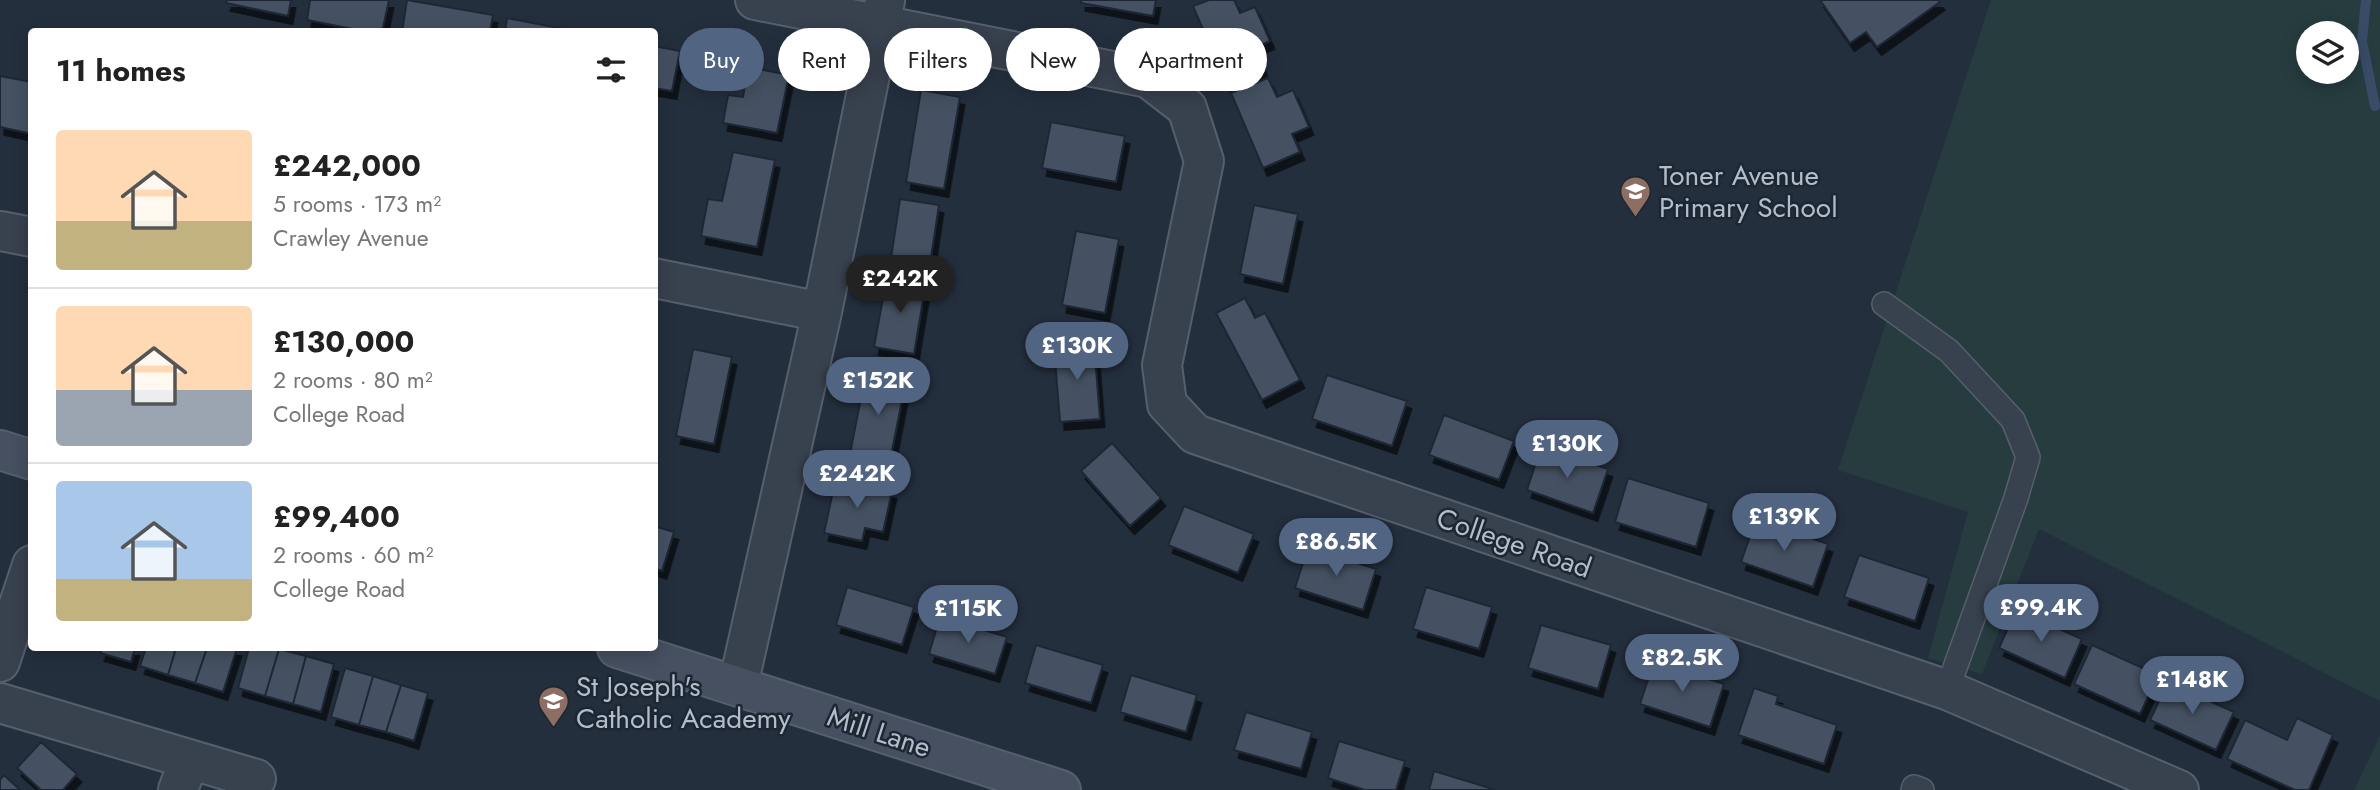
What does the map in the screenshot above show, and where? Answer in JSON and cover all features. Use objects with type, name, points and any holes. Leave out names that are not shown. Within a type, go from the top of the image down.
[{"type":"main road","points":[[0,450],[28,459]]},
{"type":"main road","name":"Mill Lane","points":[[626,651],[1061,790]]},
{"type":"street","name":"College Road","points":[[755,0],[883,12],[1148,78],[1187,108],[1204,161],[1162,365],[1167,404],[1195,435],[1947,690],[2179,790]]},
{"type":"street","points":[[738,687],[822,312],[883,12]]},
{"type":"street","points":[[0,232],[28,236]]},
{"type":"street","points":[[658,279],[822,312]]},
{"type":"street","points":[[0,663],[28,577]]},
{"type":"street","points":[[0,703],[183,775],[256,779]]},
{"type":"lane","points":[[1884,304],[1948,351],[2013,420],[2028,457],[2016,498],[1947,690]]},
{"type":"lane","points":[[1913,790],[1914,787],[1922,790]]},
{"type":"green space","points":[[1991,0],[2380,0],[2380,701],[2039,529],[1982,674],[1928,658],[1968,512],[1838,470]]},
{"type":"green space","points":[[2380,736],[2380,790],[2354,790]]},
{"type":"building","points":[[227,0],[291,0],[288,16],[226,3]]},
{"type":"building","points":[[310,0],[389,0],[383,28],[348,28],[307,20]]},
{"type":"building","points":[[407,0],[493,15],[491,28],[403,28]]},
{"type":"building","points":[[1081,0],[1156,0],[1153,16],[1081,3]]},
{"type":"building","points":[[1209,0],[1234,0],[1240,13],[1255,7],[1264,28],[1202,28],[1193,6]]},
{"type":"building","points":[[1820,0],[1940,2],[1877,47],[1866,32],[1850,43]]},
{"type":"building","points":[[507,18],[559,28],[506,28]]},
{"type":"building","points":[[658,47],[679,51],[672,91],[658,89]]},
{"type":"building","points":[[764,70],[778,73],[778,91],[786,91],[777,133],[723,123],[728,95],[743,97],[744,91],[764,91]]},
{"type":"building","points":[[0,76],[28,81],[28,133],[0,127]]},
{"type":"building","points":[[1267,78],[1277,97],[1293,90],[1309,127],[1292,134],[1300,152],[1263,168],[1231,93],[1267,91]]},
{"type":"building","points":[[921,91],[960,97],[944,189],[906,182]]},
{"type":"building","points":[[1051,122],[1125,136],[1116,182],[1042,168]]},
{"type":"building","points":[[733,152],[775,160],[757,247],[701,236],[708,199],[722,201]]},
{"type":"building","points":[[900,199],[939,205],[928,277],[889,271]]},
{"type":"building","points":[[1254,205],[1298,214],[1283,284],[1240,274]]},
{"type":"building","points":[[1076,231],[1119,239],[1105,313],[1062,305]]},
{"type":"building","points":[[887,276],[926,282],[914,354],[874,347]]},
{"type":"building","points":[[1245,298],[1255,318],[1265,313],[1300,380],[1262,400],[1216,313]]},
{"type":"building","points":[[1094,343],[1100,419],[1060,422],[1054,346]]},
{"type":"building","points":[[693,349],[732,357],[714,444],[676,436]]},
{"type":"building","points":[[867,367],[907,375],[889,466],[849,459]]},
{"type":"building","points":[[1327,375],[1407,401],[1392,446],[1312,419]]},
{"type":"building","points":[[1444,415],[1514,441],[1499,480],[1429,455]]},
{"type":"building","points":[[1112,443],[1161,498],[1130,526],[1081,471]]},
{"type":"building","points":[[1541,447],[1608,469],[1593,513],[1527,490]]},
{"type":"building","points":[[1628,478],[1709,503],[1696,547],[1615,522]]},
{"type":"building","points":[[846,480],[892,491],[883,532],[865,528],[862,541],[824,533],[835,482],[845,484]]},
{"type":"building","points":[[1184,506],[1254,534],[1238,573],[1168,545]]},
{"type":"building","points":[[1756,519],[1828,544],[1813,587],[1741,562]]},
{"type":"building","points":[[658,527],[674,532],[662,571],[658,570]]},
{"type":"building","points":[[1308,547],[1376,569],[1363,610],[1295,588]]},
{"type":"building","points":[[1859,555],[1929,578],[1915,621],[1844,597]]},
{"type":"building","points":[[847,587],[914,607],[902,645],[836,625]]},
{"type":"building","points":[[1426,587],[1492,607],[1479,649],[1413,629]]},
{"type":"building","points":[[2016,610],[2082,639],[2065,678],[1999,648]]},
{"type":"building","points":[[940,617],[1007,637],[995,674],[929,654]]},
{"type":"building","points":[[1541,625],[1611,645],[1598,689],[1528,668]]},
{"type":"building","points":[[1036,645],[1103,665],[1091,703],[1025,683]]},
{"type":"building","points":[[2092,645],[2158,675],[2140,714],[2074,684]]},
{"type":"building","points":[[101,651],[134,651],[131,662],[100,653]]},
{"type":"building","points":[[145,651],[175,651],[168,675],[140,666]]},
{"type":"building","points":[[175,651],[206,651],[195,683],[168,675]]},
{"type":"building","points":[[206,651],[236,651],[223,692],[195,683]]},
{"type":"building","points":[[248,651],[278,651],[265,696],[238,688]]},
{"type":"building","points":[[278,651],[306,656],[293,704],[265,696]]},
{"type":"building","points":[[306,656],[334,664],[321,712],[293,704]]},
{"type":"building","points":[[1654,661],[1724,684],[1710,727],[1640,704]]},
{"type":"building","points":[[345,668],[373,676],[359,725],[331,717]]},
{"type":"building","points":[[1131,675],[1197,695],[1186,732],[1120,712]]},
{"type":"building","points":[[373,676],[401,685],[386,732],[359,725]]},
{"type":"building","points":[[2168,682],[2234,712],[2216,750],[2150,720]]},
{"type":"building","points":[[401,685],[428,693],[414,741],[386,732]]},
{"type":"building","points":[[1754,688],[1778,696],[1776,704],[1837,725],[1824,764],[1738,735]]},
{"type":"building","points":[[1246,712],[1312,732],[1301,769],[1234,750]]},
{"type":"building","points":[[2297,718],[2333,735],[2309,790],[2295,790],[2227,759],[2245,720],[2287,740]]},
{"type":"building","points":[[1339,741],[1405,761],[1396,790],[1365,790],[1328,778]]},
{"type":"building","points":[[41,742],[77,774],[63,790],[41,790],[17,768]]},
{"type":"building","points":[[1434,771],[1496,790],[1429,790]]},
{"type":"building","points":[[4,775],[20,790],[0,790],[0,780]]},
{"type":"waterway","points":[[2366,0],[2362,41],[2375,106]]},
{"type":"place","name":"Toner Avenue Primary School","points":[[1636,218]]},
{"type":"place","name":"St Joseph's Catholic Academy","points":[[553,729]]}]
